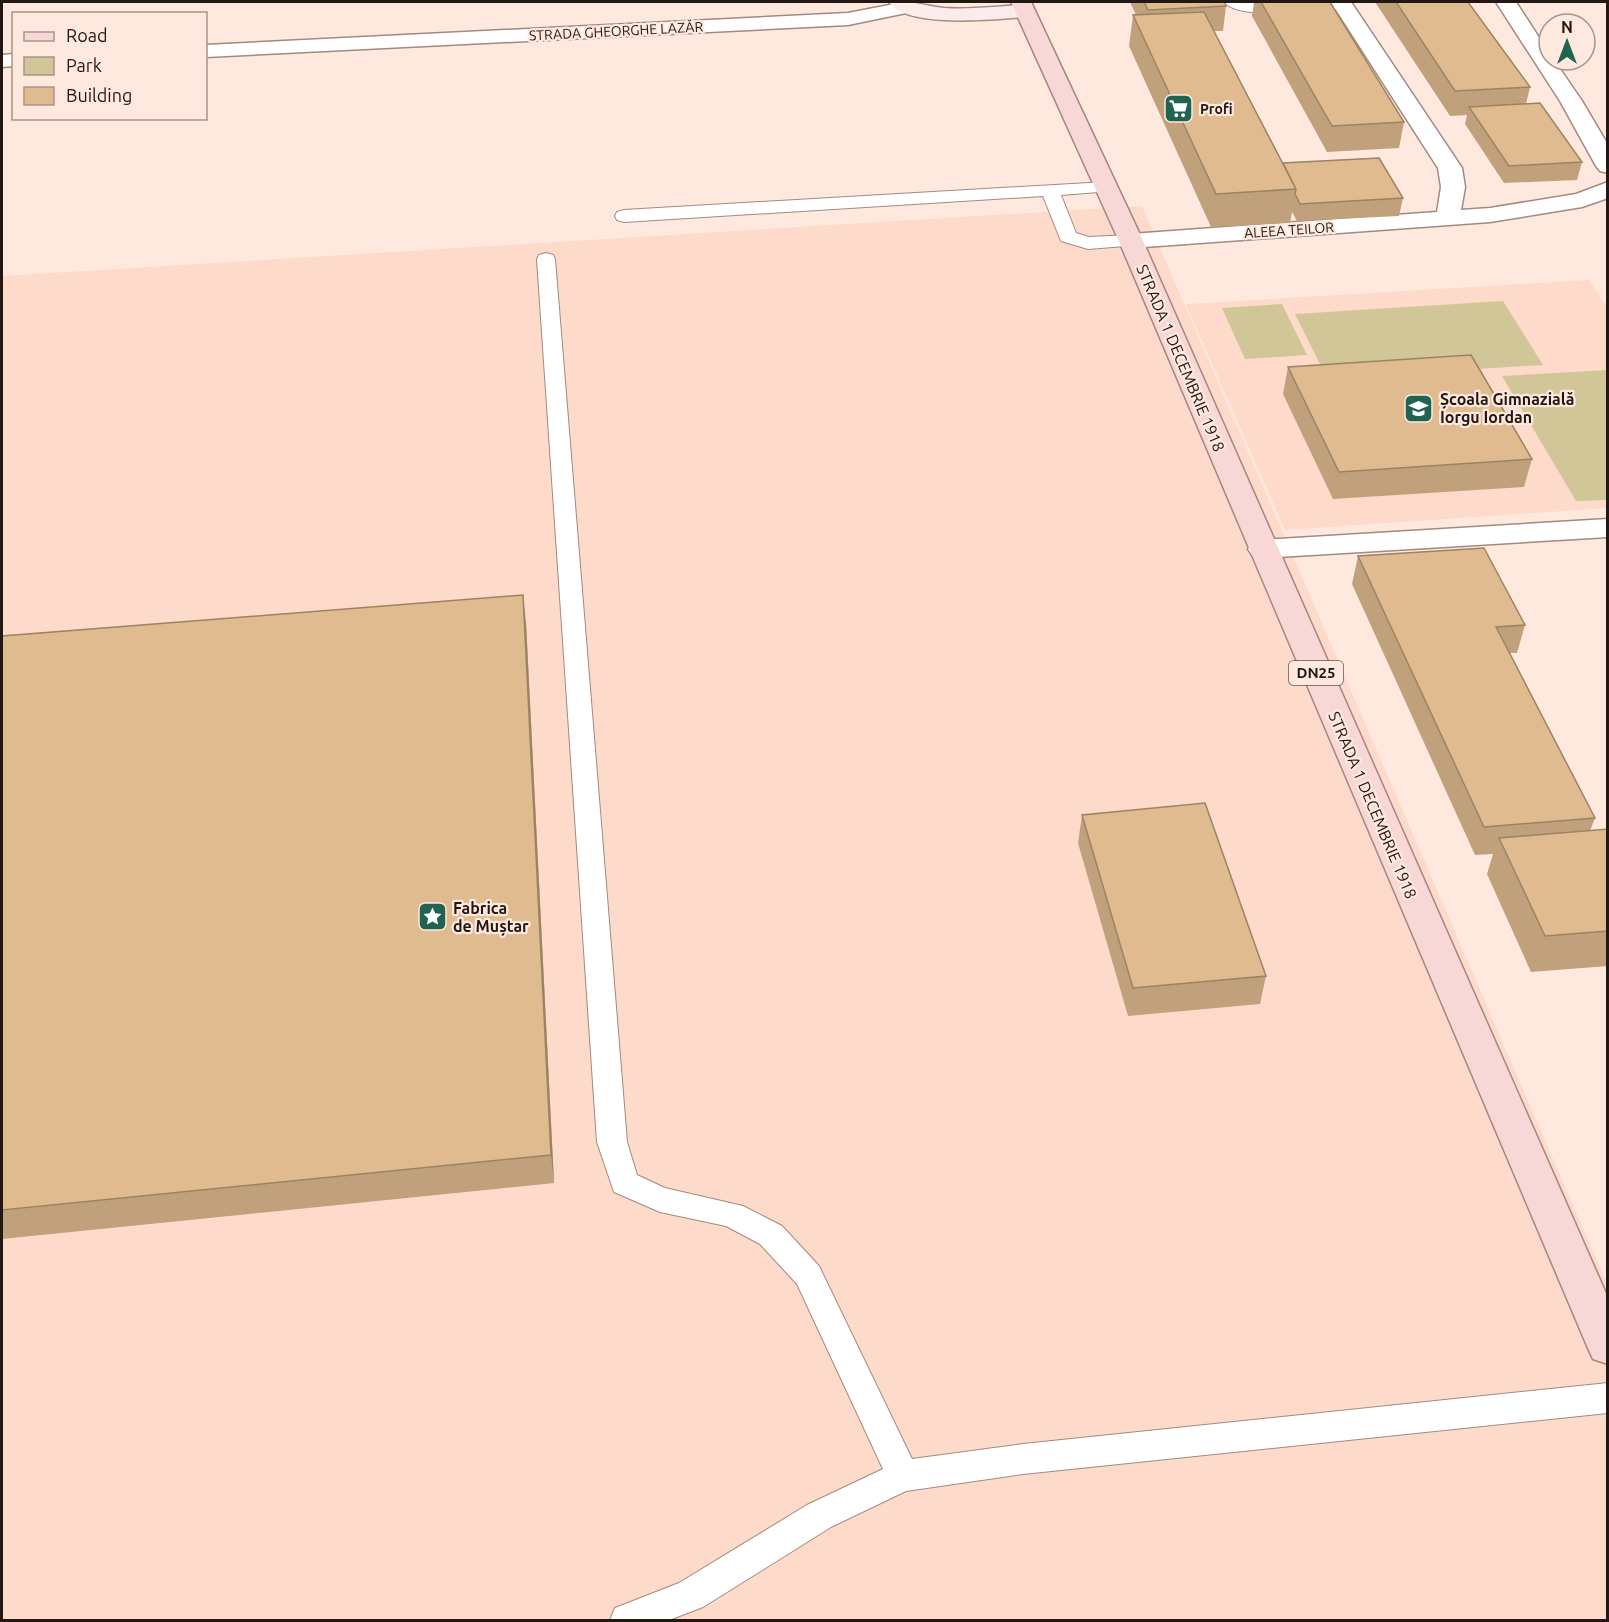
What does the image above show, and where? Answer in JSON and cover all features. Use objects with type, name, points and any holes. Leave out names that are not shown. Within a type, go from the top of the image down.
[{"type":"main road","name":"STRADA 1 DECEMBRIE 1918","points":[[1023,6],[1131,241],[1608,1346]]},
{"type":"street","points":[[1506,2],[1571,101],[1608,166]]},
{"type":"street","points":[[1342,3],[1450,168],[1454,182],[1447,219]]},
{"type":"street","name":"STRADA GHEORGHE LAZĂR","points":[[207,51],[848,19],[904,4],[941,14],[1023,6]]},
{"type":"street","name":"ALEEA TEILOR","points":[[1131,241],[1490,215],[1582,200],[1608,189]]},
{"type":"street","points":[[1262,549],[1608,528]]},
{"type":"lane","points":[[1232,2],[1237,5],[1257,7],[1342,3]]},
{"type":"lane","points":[[624,216],[1106,187]]},
{"type":"lane","points":[[1050,190],[1068,237],[1088,243],[1131,241]]},
{"type":"lane","points":[[546,259],[612,1142],[625,1183],[660,1199],[732,1215],[771,1235],[808,1275],[903,1476]]},
{"type":"lane","points":[[627,1620],[690,1595],[819,1516],[903,1476],[1023,1459],[1608,1398]]},
{"type":"shaded area","points":[[1142,206],[1607,1284],[1607,1620],[2,1620],[2,276]]},
{"type":"shaded area","name":"Școala Gimnazială Iorgu Iordan","points":[[1589,280],[1607,307],[1607,508],[1285,530],[1186,304]]},
{"type":"green space","points":[[1503,301],[1543,365],[1327,378],[1295,314]]},
{"type":"green space","points":[[1282,304],[1307,355],[1245,359],[1222,308]]},
{"type":"green space","points":[[1607,370],[1607,500],[1576,501],[1502,376]]},
{"type":"building","points":[[1144,2],[1224,2],[1226,6],[1148,10]]},
{"type":"building","points":[[1261,2],[1330,2],[1404,122],[1332,126]]},
{"type":"building","points":[[1396,2],[1468,2],[1530,87],[1455,91]]},
{"type":"building","points":[[1204,12],[1296,189],[1216,194],[1133,15]]},
{"type":"building","points":[[1540,103],[1582,162],[1509,166],[1469,107]]},
{"type":"building","points":[[1379,158],[1403,198],[1300,204],[1295,194],[1296,189],[1283,163]]},
{"type":"building","points":[[1471,355],[1532,459],[1339,472],[1288,367]]},
{"type":"building","points":[[1484,548],[1525,625],[1496,627],[1595,818],[1484,827],[1358,556]]},
{"type":"building","points":[[523,595],[551,1155],[2,1210],[2,636]]},
{"type":"building","points":[[1205,803],[1266,976],[1133,988],[1082,815]]},
{"type":"building","points":[[1608,829],[1608,931],[1545,936],[1499,838]]},
{"type":"place","name":"Profi","points":[[1179,109]]},
{"type":"place","name":"Școala Gimnazială Iorgu Iordan","points":[[1419,408]]},
{"type":"place","name":"Fabrica de Muștar","points":[[432,917]]}]
